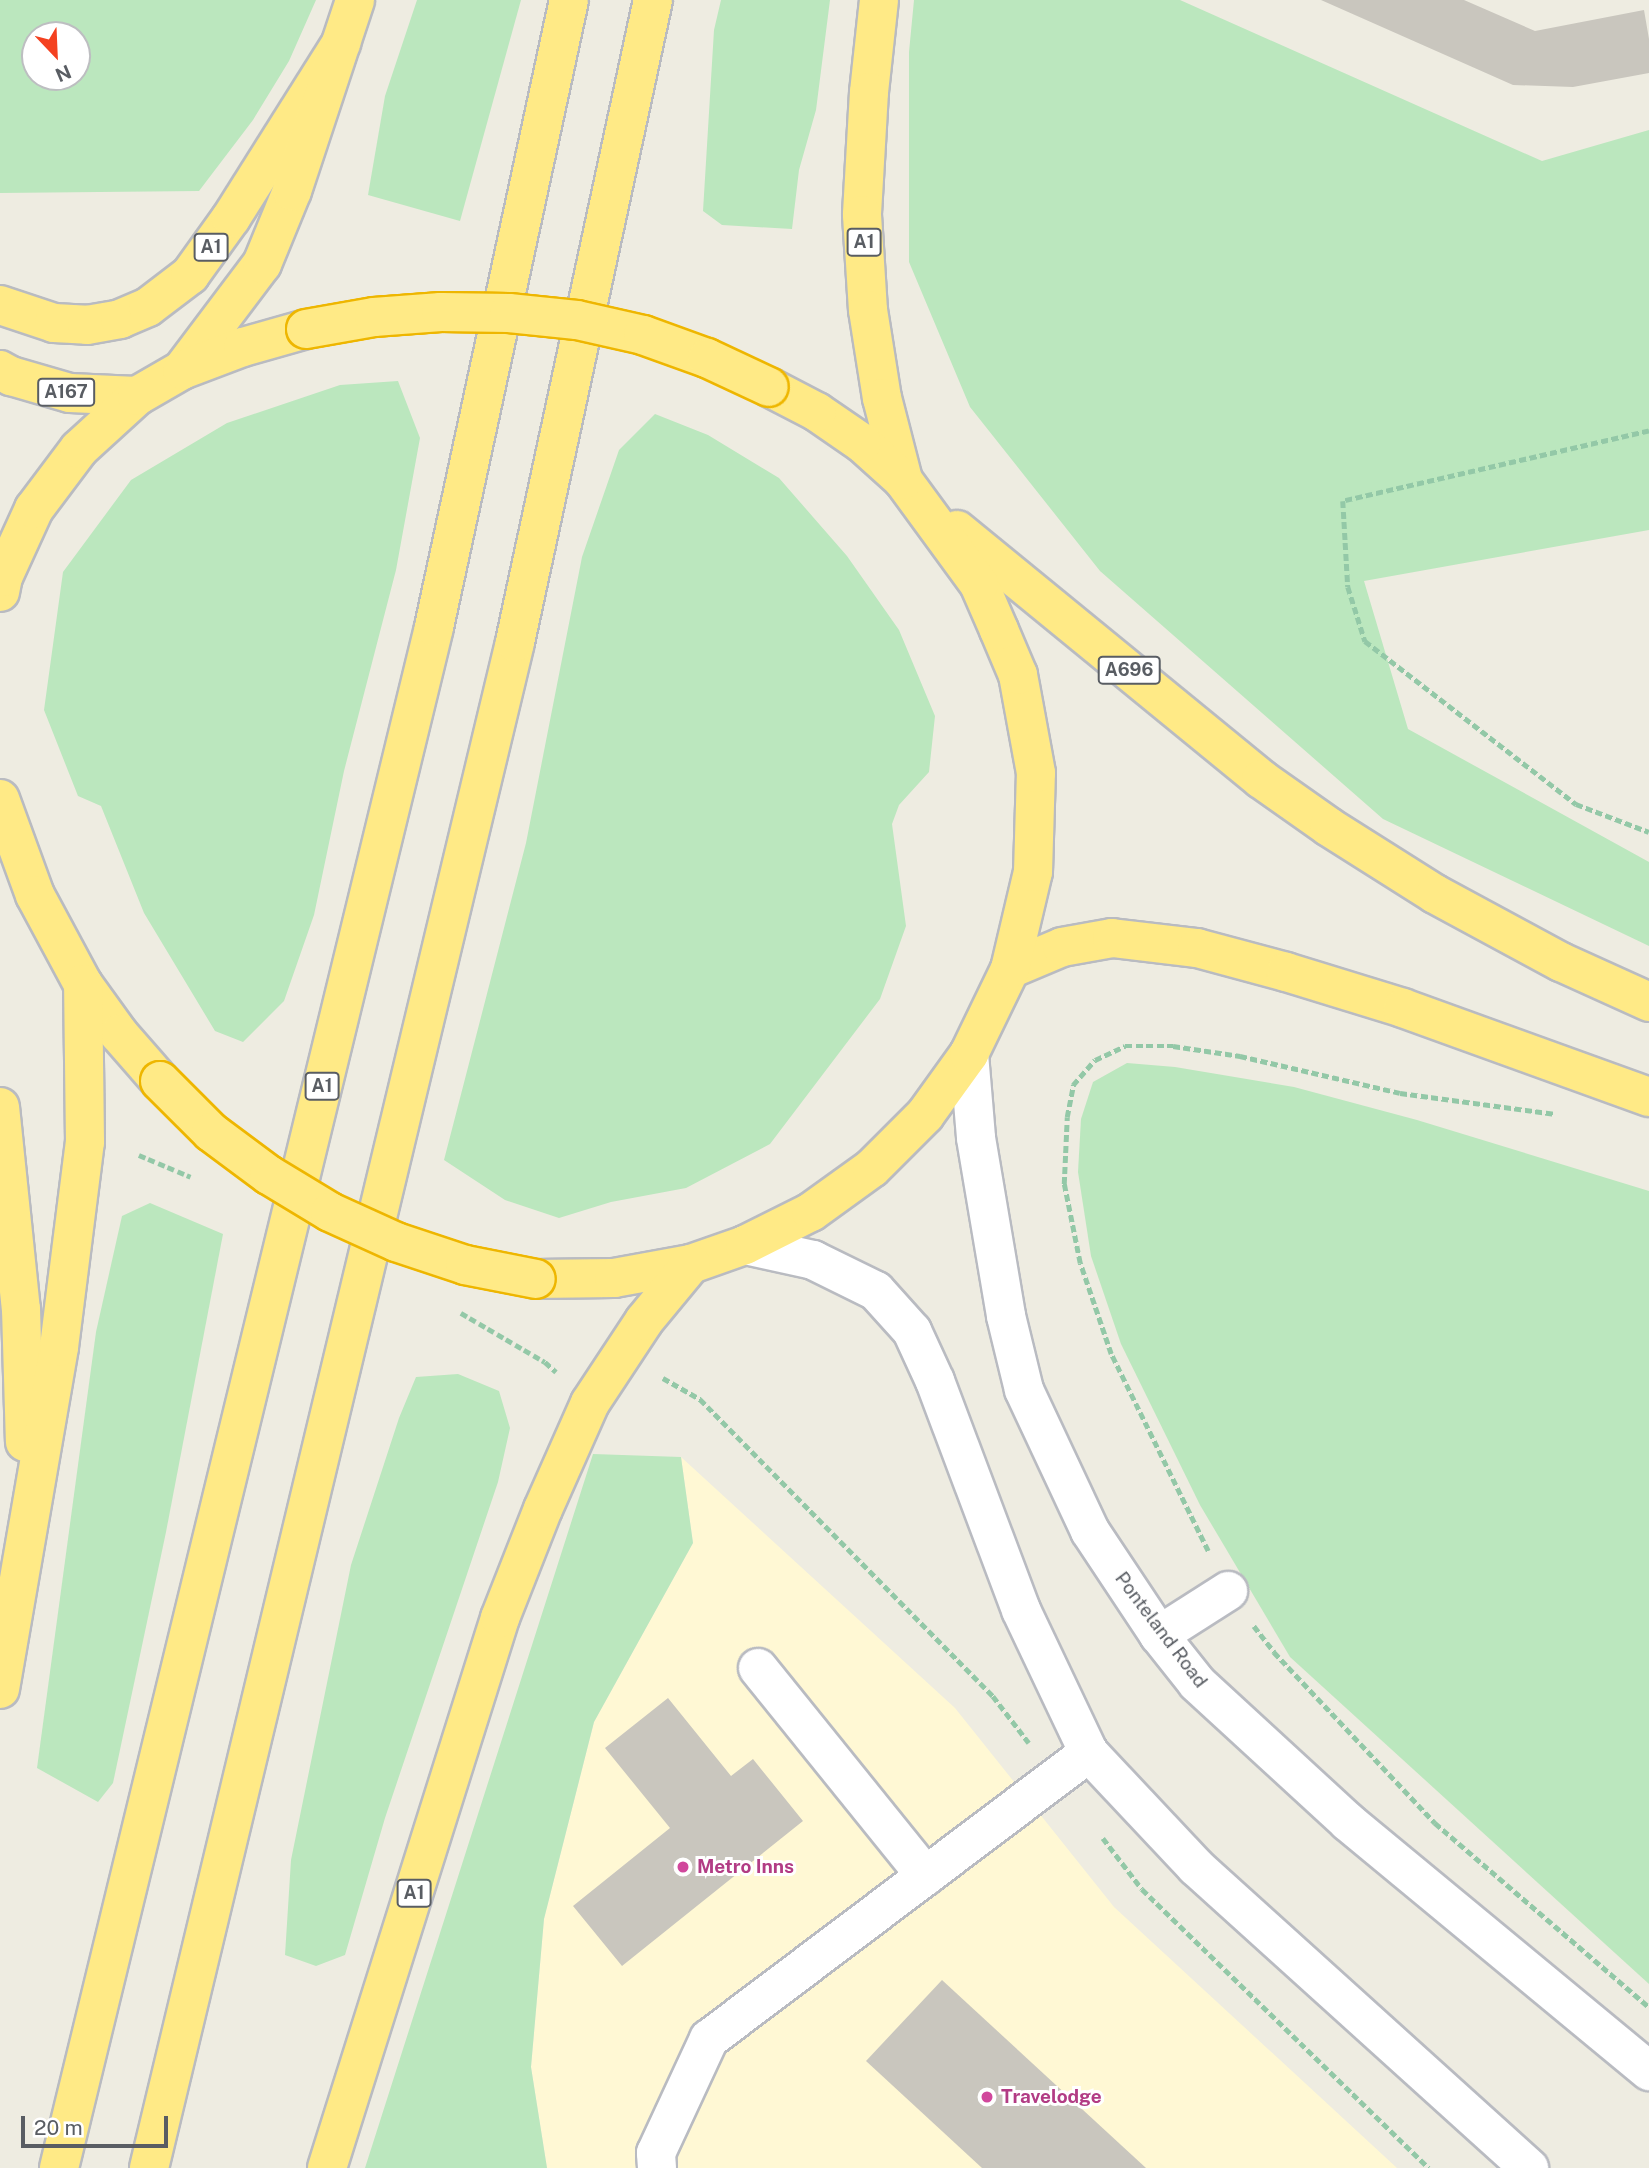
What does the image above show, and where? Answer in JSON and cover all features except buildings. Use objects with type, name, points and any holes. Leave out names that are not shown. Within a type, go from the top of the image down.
[{"type":"highway","name":"A1","points":[[182,370],[262,264],[292,191],[355,0]]},
{"type":"highway","name":"A1","points":[[59,2168],[430,640],[569,0]]},
{"type":"highway","points":[[149,2168],[515,642],[653,0]]},
{"type":"highway","name":"A1","points":[[879,0],[869,92],[862,215],[870,323],[882,398],[913,491]]},
{"type":"highway","name":"A1","points":[[0,306],[54,323],[87,325],[120,319],[148,307],[190,275],[232,218],[341,43]]},
{"type":"highway","points":[[0,592],[3,578],[34,509],[79,449],[136,396],[182,370],[243,347],[306,329],[374,317],[441,312],[509,313],[577,320],[642,335],[707,358],[769,387],[817,412],[862,443],[913,491],[979,584],[1018,675],[1036,773],[1033,872],[1010,969],[968,1054],[925,1115],[872,1168],[811,1212],[745,1245],[691,1264],[614,1278],[536,1279],[464,1265],[419,1250],[330,1212],[269,1175],[211,1132],[160,1081],[119,1034],[83,984],[35,895],[0,799]]},
{"type":"highway","name":"A167","points":[[0,370],[11,376],[70,393],[136,396]]},
{"type":"highway","name":"A696","points":[[913,491],[1261,779],[1329,827],[1435,894],[1560,962],[1649,1002]]},
{"type":"highway","points":[[1010,969],[1062,947],[1112,938],[1197,948],[1286,972],[1403,1009],[1649,1097]]},
{"type":"highway","points":[[0,1689],[59,1347],[85,1142],[83,984]]},
{"type":"highway","points":[[0,1107],[21,1309],[28,1518]]},
{"type":"highway","name":"A1","points":[[327,2168],[500,1618],[543,1509],[590,1403],[644,1321],[691,1264]]},
{"type":"main road","name":"Ponteland Road","points":[[968,1054],[976,1138],[1006,1316],[1024,1390],[1090,1531],[1159,1635],[1197,1683],[1348,1822],[1649,2071]]},
{"type":"main road","points":[[745,1245],[814,1260],[876,1291],[912,1331],[935,1381],[1021,1610],[1089,1754],[1196,1867],[1529,2168]]},
{"type":"main road","points":[[1159,1635],[1228,1591]]},
{"type":"main road","points":[[758,1668],[926,1876]]},
{"type":"main road","points":[[657,2168],[656,2153],[709,2039],[1089,1754]]},
{"type":"path","points":[[1649,431],[1343,500],[1348,587],[1365,641],[1576,804],[1649,832]]},
{"type":"path","points":[[1563,1115],[1400,1093],[1240,1056],[1173,1046],[1125,1046],[1095,1060],[1073,1086],[1067,1117],[1064,1184],[1080,1263],[1111,1354],[1228,1591],[1274,1652],[1435,1823],[1649,2007]]},
{"type":"path","points":[[545,1362],[590,1403]]},
{"type":"path","points":[[655,1385],[665,1377],[700,1399],[993,1696],[1142,1889],[1429,2168]]},
{"type":"shaded area","points":[[681,1457],[955,1708],[1114,1907],[1397,2168],[547,2168],[531,2067],[544,1919],[594,1722],[693,1543]]},
{"type":"green space","points":[[0,0],[316,0],[289,61],[253,120],[199,191],[0,193]]},
{"type":"green space","points":[[417,0],[521,0],[460,221],[368,195],[385,96]]},
{"type":"green space","points":[[721,0],[830,0],[816,110],[799,170],[792,229],[722,225],[703,211],[714,30]]},
{"type":"green space","points":[[914,0],[1180,0],[1542,161],[1649,130],[1649,530],[1364,581],[1408,729],[1649,862],[1649,946],[1383,819],[1100,571],[970,407],[909,262],[909,52]]},
{"type":"green space","points":[[398,381],[420,438],[396,570],[344,771],[314,915],[284,1001],[243,1042],[215,1031],[144,913],[101,806],[78,796],[44,710],[63,572],[131,480],[227,423],[340,385]]},
{"type":"green space","points":[[655,414],[708,435],[779,478],[847,556],[899,630],[935,716],[929,772],[899,805],[892,824],[906,926],[880,999],[770,1144],[686,1188],[611,1202],[559,1218],[505,1200],[444,1160],[526,843],[582,557],[619,450]]},
{"type":"green space","points":[[1127,1063],[1175,1067],[1294,1087],[1417,1120],[1649,1191],[1649,1984],[1290,1657],[1200,1505],[1121,1344],[1091,1256],[1078,1172],[1081,1119],[1093,1082]]},
{"type":"green space","points":[[150,1203],[223,1234],[166,1532],[113,1783],[98,1802],[37,1768],[96,1332],[122,1216]]},
{"type":"green space","points":[[458,1374],[499,1391],[510,1428],[498,1482],[385,1818],[345,1955],[316,1966],[285,1955],[291,1860],[351,1565],[399,1418],[416,1377]]},
{"type":"green space","points":[[593,1454],[681,1457],[693,1543],[594,1722],[544,1919],[531,2067],[547,2168],[365,2168]]},
{"type":"place","name":"Metro Inns","points":[[683,1867]]},
{"type":"place","name":"Travelodge","points":[[987,2097]]}]
